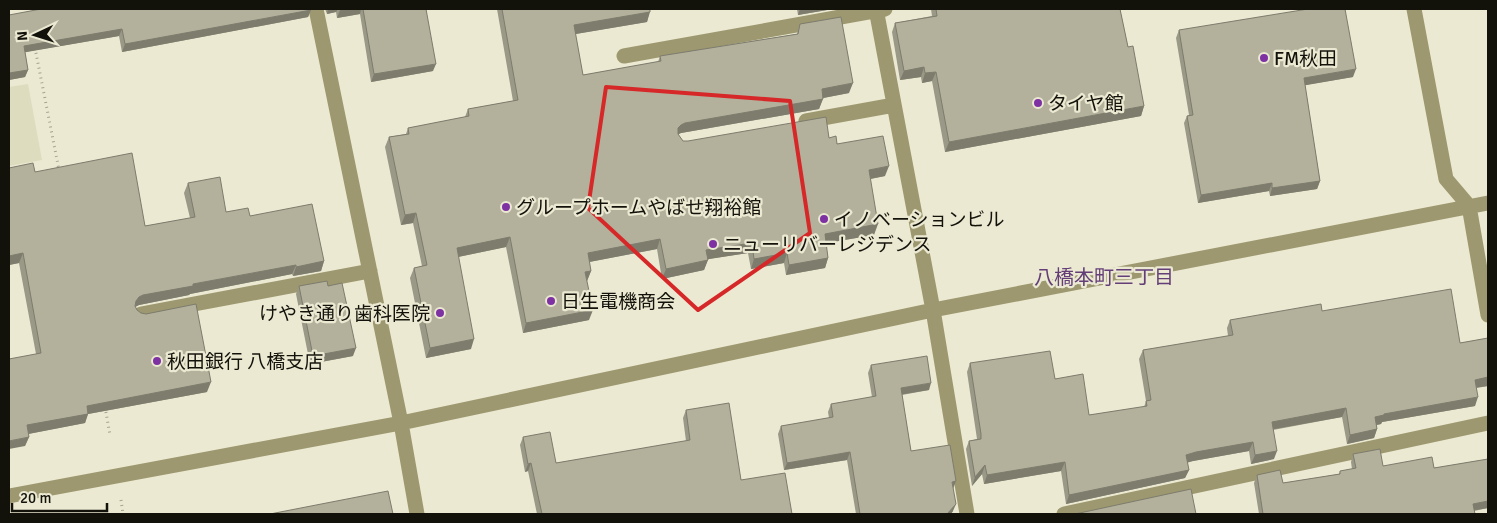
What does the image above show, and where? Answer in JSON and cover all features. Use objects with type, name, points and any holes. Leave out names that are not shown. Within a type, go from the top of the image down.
[{"type":"street","points":[[316,9],[401,423],[417,514]]},
{"type":"street","points":[[624,56],[879,9],[894,105],[934,310],[967,514]]},
{"type":"street","points":[[1414,9],[1446,179],[1468,206],[1488,315]]},
{"type":"street","points":[[789,124],[894,105]]},
{"type":"street","points":[[9,496],[401,423],[934,310],[1488,202]]},
{"type":"street","points":[[141,314],[370,271]]},
{"type":"street","points":[[1064,514],[1488,423]]},
{"type":"path","points":[[35,48],[60,174]]},
{"type":"path","points":[[105,406],[110,435]]},
{"type":"path","points":[[121,500],[124,514]]},
{"type":"highlighted area","points":[[606,87],[790,101],[810,233],[698,310],[588,208]]},
{"type":"shaded area","points":[[28,84],[42,160],[9,166],[9,87]]},
{"type":"building","points":[[41,9],[311,10],[125,44],[122,29],[24,46],[28,70],[9,73],[9,15]]},
{"type":"building","points":[[363,9],[426,9],[436,64],[374,74]]},
{"type":"building","points":[[502,9],[650,9],[650,12],[574,25],[583,75],[661,61],[660,56],[798,34],[800,24],[841,17],[853,83],[822,89],[823,99],[685,123],[678,128],[678,134],[683,141],[688,141],[826,117],[829,138],[836,136],[837,144],[883,136],[889,166],[869,170],[878,224],[825,234],[828,258],[789,265],[787,253],[754,259],[752,243],[706,250],[708,260],[666,269],[660,239],[588,253],[591,271],[585,272],[593,310],[526,323],[510,237],[457,248],[474,339],[430,348],[414,268],[427,265],[416,213],[405,215],[389,137],[409,134],[408,128],[469,116],[468,109],[518,100]]},
{"type":"building","points":[[936,9],[1120,9],[1128,47],[1133,46],[1144,106],[949,142],[936,72],[925,73],[924,67],[904,71],[895,23],[937,16]]},
{"type":"building","points":[[1308,9],[1345,9],[1356,69],[1304,78],[1320,181],[1272,188],[1272,183],[1201,195],[1187,116],[1193,115],[1179,30]]},
{"type":"building","points":[[132,153],[145,226],[195,217],[188,183],[220,177],[226,212],[248,208],[250,216],[312,204],[324,261],[193,284],[193,286],[139,297],[135,306],[141,313],[146,314],[196,304],[211,382],[87,406],[88,414],[27,425],[29,437],[9,441],[9,359],[41,353],[23,253],[9,256],[9,168],[33,163],[35,172]]},
{"type":"building","points":[[327,281],[328,286],[342,283],[356,348],[313,356],[299,286]]},
{"type":"building","points":[[1451,289],[1460,343],[1488,338],[1488,377],[1475,380],[1478,397],[1384,414],[1375,417],[1377,429],[1350,435],[1346,408],[1272,422],[1277,451],[1255,455],[1253,442],[1196,452],[1186,455],[1189,470],[1069,495],[1065,462],[987,475],[985,465],[975,477],[969,441],[981,439],[981,434],[970,363],[1050,351],[1055,379],[1083,374],[1089,415],[1147,406],[1146,401],[1151,400],[1143,350],[1233,335],[1230,320],[1321,304],[1322,311]]},
{"type":"building","points":[[927,356],[931,383],[901,388],[911,451],[950,445],[956,481],[952,482],[956,504],[947,514],[860,514],[850,452],[787,463],[781,426],[833,417],[831,404],[876,396],[871,365]]},
{"type":"building","points":[[729,403],[741,480],[785,473],[792,514],[542,514],[531,463],[528,464],[523,437],[550,432],[556,463],[690,440],[686,410]]},
{"type":"building","points":[[1380,449],[1383,466],[1432,457],[1434,468],[1488,459],[1488,501],[1473,504],[1475,514],[1263,514],[1257,475],[1280,470],[1283,483],[1340,474],[1340,471],[1356,468],[1353,454]]},
{"type":"building","points":[[1191,489],[1196,514],[1075,514]]},
{"type":"building","points":[[388,491],[393,514],[270,514]]},
{"type":"place","name":"FM秋田","points":[[1264,58]]},
{"type":"place","name":"タイヤ館","points":[[1038,103]]},
{"type":"place","name":"グループホームやばせ翔裕館","points":[[506,207]]},
{"type":"place","name":"イノベーションビル","points":[[824,219]]},
{"type":"place","name":"ニューリバーレジデンス","points":[[713,244]]},
{"type":"place","name":"日生電機商会","points":[[551,301]]},
{"type":"place","name":"けやき通り歯科医院","points":[[440,313]]},
{"type":"place","name":"秋田銀行 八橋支店","points":[[157,361]]},
{"type":"district","name":"八橋本町三丁目","points":[[1104,277]]}]
